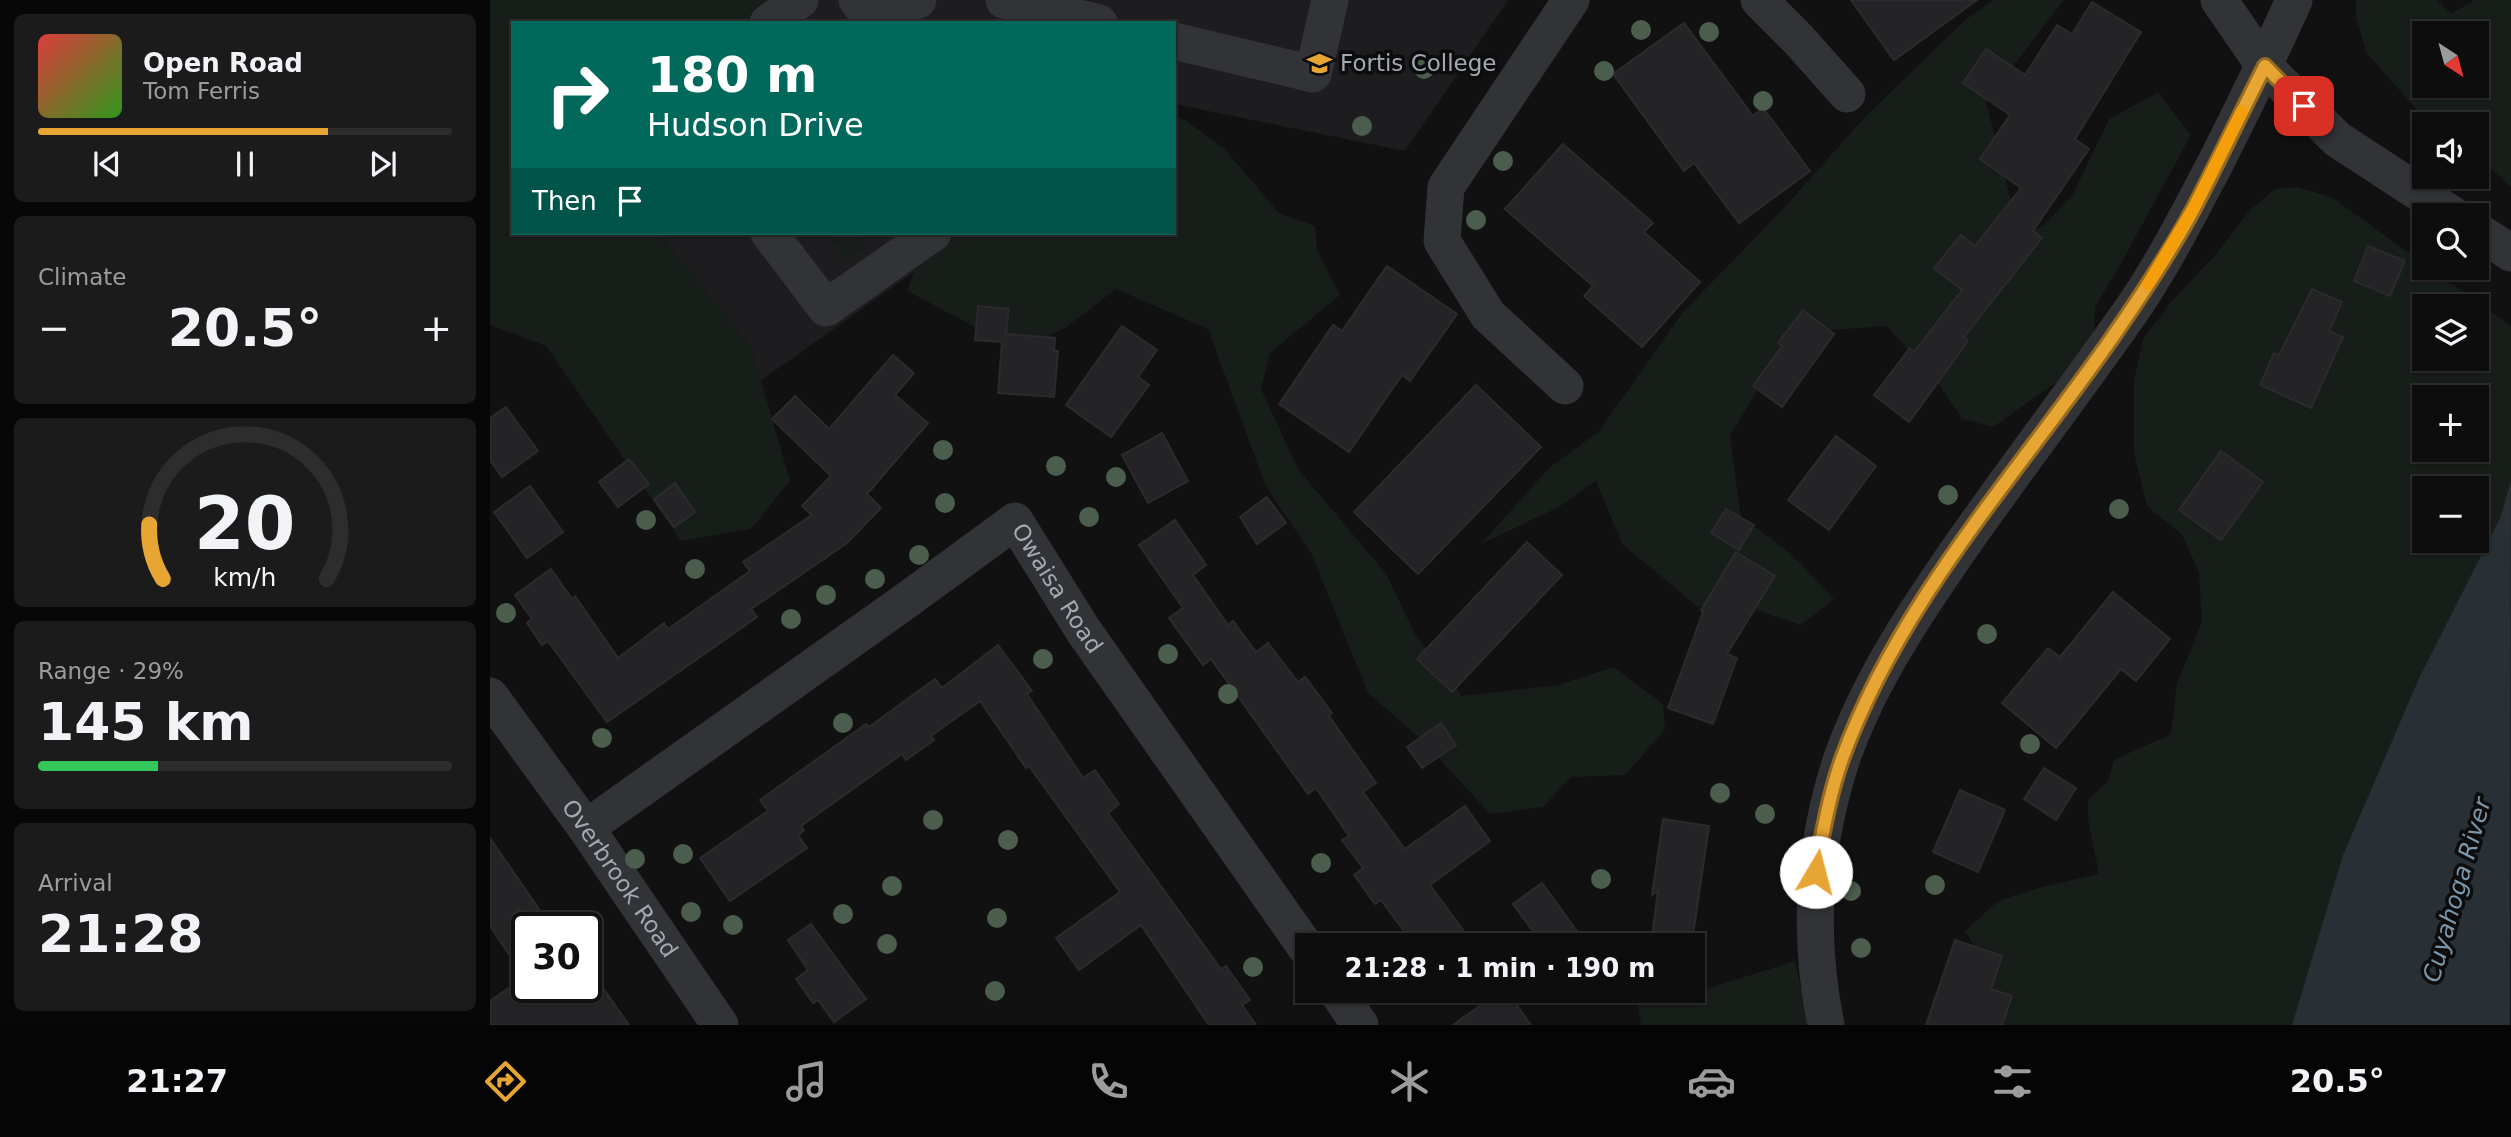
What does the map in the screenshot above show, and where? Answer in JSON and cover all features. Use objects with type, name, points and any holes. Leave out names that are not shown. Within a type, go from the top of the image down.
[{"type":"street","points":[[771,21],[800,0]]},
{"type":"street","points":[[857,0],[874,21]]},
{"type":"street","points":[[879,21],[903,4],[918,0]]},
{"type":"street","points":[[1004,0],[1091,21]]},
{"type":"street","points":[[1176,41],[1313,74],[1330,0]]},
{"type":"street","points":[[1565,386],[1488,315],[1443,241],[1446,187],[1571,0]]},
{"type":"street","points":[[1759,0],[1847,94]]},
{"type":"street","points":[[2220,0],[2265,66],[2337,139],[2436,203]]},
{"type":"street","points":[[1826,1025],[1815,939],[1816,872],[1822,834],[1842,761],[1868,696],[1901,636],[1935,583],[2144,290],[2194,207],[2265,66],[2294,0]]},
{"type":"street","points":[[771,235],[826,308],[930,235]]},
{"type":"street","points":[[2489,239],[2511,253]]},
{"type":"street","name":"Owaisa Road","points":[[586,828],[1015,521],[1083,630],[1296,933]]},
{"type":"street","name":"Overbrook Road","points":[[490,696],[586,828],[720,1025]]},
{"type":"street","points":[[1345,1003],[1360,1025]]},
{"type":"shaded area","points":[[490,0],[775,0],[749,21],[511,21],[511,235],[661,235],[751,346],[790,481],[751,529],[681,541],[546,346],[490,325]]},
{"type":"shaded area","name":"Fortis College","points":[[704,0],[1508,0],[1405,151],[1176,104],[1176,21],[676,21]]},
{"type":"shaded area","points":[[1993,0],[2064,0],[1986,102],[2020,236],[2043,226],[2073,194],[2109,119],[2158,92],[2191,135],[2095,307],[2094,334],[2057,382],[1993,427],[1962,419],[1940,386],[1887,326],[1791,333],[1730,436],[1741,519],[1791,555],[1834,599],[1801,625],[1744,606],[1697,606],[1622,544],[1596,481],[1559,507],[1481,544],[1549,468],[1599,431],[1683,312],[1783,209],[1864,118],[1965,20]]},
{"type":"shaded area","points":[[2356,0],[2437,0],[2451,14],[2474,0],[2511,0],[2511,187],[2489,167],[2489,112],[2419,112],[2366,52],[2356,17]]},
{"type":"shaded area","points":[[1176,116],[1185,120],[1224,148],[1279,213],[1315,226],[1317,250],[1340,295],[1270,353],[1261,389],[1298,469],[1387,575],[1415,634],[1462,696],[1558,685],[1614,667],[1663,704],[1665,730],[1625,775],[1571,777],[1543,807],[1490,814],[1424,742],[1368,693],[1311,553],[1266,487],[1208,329],[1116,289],[1065,328],[1021,351],[907,291],[928,235],[1176,235]]},
{"type":"shaded area","points":[[2298,187],[2333,198],[2412,255],[2412,280],[2446,280],[2466,294],[2412,294],[2412,371],[2489,371],[2489,310],[2511,326],[2511,481],[2500,518],[2489,540],[2489,476],[2412,476],[2412,553],[2482,553],[2419,678],[2343,855],[2292,1025],[2000,1025],[1988,969],[1965,931],[1998,901],[2042,887],[2099,874],[2088,819],[2088,800],[2108,781],[2114,760],[2171,734],[2177,683],[2202,622],[2199,572],[2182,535],[2147,506],[2134,453],[2134,381],[2143,339],[2250,210],[2275,189]]},
{"type":"shaded area","points":[[643,235],[966,235],[756,384]]},
{"type":"shaded area","points":[[827,235],[855,235],[865,248],[847,262]]},
{"type":"shaded area","points":[[1795,961],[1809,1025],[1641,1025],[1638,1003],[1705,1003],[1705,989]]},
{"type":"water","name":"Cuyahoga River","points":[[2511,481],[2510,1025],[2292,1025],[2343,855],[2419,678],[2482,553],[2489,553],[2489,540],[2500,518]]},
{"type":"building","points":[[1851,0],[1977,0],[1894,60]]},
{"type":"building","points":[[2092,2],[2141,32],[2075,139],[2089,149],[2033,231],[2042,238],[1964,337],[1968,341],[1909,422],[1874,395],[1910,348],[1914,352],[1962,290],[1934,268],[1961,235],[1975,246],[2021,188],[1980,159],[2010,115],[1963,83],[1986,49],[2025,75],[2057,25],[2072,34]]},
{"type":"building","points":[[1684,23],[1753,116],[1763,108],[1810,171],[1739,223],[1694,163],[1684,171],[1613,74]]},
{"type":"building","points":[[1563,144],[1653,223],[1644,232],[1700,282],[1642,347],[1584,296],[1593,286],[1505,209]]},
{"type":"building","points":[[2368,246],[2405,261],[2390,296],[2354,281]]},
{"type":"building","points":[[1387,266],[1457,314],[1410,381],[1402,375],[1349,452],[1279,404],[1333,325],[1342,331]]},
{"type":"building","points":[[2312,289],[2342,302],[2329,331],[2343,337],[2311,408],[2260,385],[2274,353],[2279,355]]},
{"type":"building","points":[[978,306],[1009,309],[1006,334],[1055,338],[1054,351],[1058,351],[1054,397],[998,393],[1002,342],[975,340]]},
{"type":"building","points":[[1803,310],[1834,334],[1782,407],[1753,386],[1782,346],[1778,343]]},
{"type":"building","points":[[1122,326],[1157,350],[1138,377],[1149,385],[1111,437],[1066,405]]},
{"type":"building","points":[[893,355],[914,373],[895,395],[928,423],[867,494],[881,508],[847,543],[751,609],[757,617],[607,722],[548,641],[542,645],[527,623],[532,619],[515,595],[551,569],[572,599],[575,596],[618,658],[664,623],[668,629],[750,571],[743,562],[812,515],[802,506],[831,476],[772,419],[795,396],[829,429]]},
{"type":"building","points":[[1476,385],[1541,447],[1418,574],[1354,512]]},
{"type":"building","points":[[506,407],[538,451],[502,477],[490,460],[490,418]]},
{"type":"building","points":[[1162,433],[1188,481],[1148,503],[1122,455]]},
{"type":"building","points":[[1836,436],[1876,466],[1829,530],[1788,500]]},
{"type":"building","points":[[2221,451],[2263,482],[2221,540],[2179,510]]},
{"type":"building","points":[[629,459],[649,484],[618,507],[599,482]]},
{"type":"building","points":[[675,483],[695,512],[674,527],[654,499]]},
{"type":"building","points":[[530,486],[563,532],[527,558],[494,512]]},
{"type":"building","points":[[1267,497],[1286,523],[1257,544],[1240,517]]},
{"type":"building","points":[[1726,509],[1754,525],[1739,550],[1711,533]]},
{"type":"building","points":[[1175,520],[1206,565],[1193,575],[1228,625],[1233,621],[1256,652],[1268,643],[1298,682],[1305,677],[1332,713],[1329,716],[1376,783],[1363,792],[1405,849],[1465,806],[1490,841],[1430,885],[1465,933],[1405,933],[1381,900],[1375,904],[1354,875],[1363,868],[1342,840],[1349,836],[1316,788],[1308,794],[1211,659],[1203,665],[1169,618],[1183,608],[1139,545]]},
{"type":"building","points":[[1527,542],[1562,575],[1452,692],[1417,659]]},
{"type":"building","points":[[1736,552],[1775,576],[1727,654],[1737,658],[1713,724],[1668,708],[1703,612],[1701,610]]},
{"type":"building","points":[[2113,592],[2170,639],[2136,681],[2121,669],[2056,748],[2002,703],[2048,648],[2060,657]]},
{"type":"building","points":[[998,645],[1032,691],[1027,694],[1083,778],[1095,770],[1119,804],[1108,813],[1221,969],[1226,966],[1250,1000],[1242,1005],[1256,1025],[1209,1025],[1141,925],[1079,970],[1056,938],[1120,892],[1029,766],[1026,768],[980,701],[931,736],[934,740],[906,760],[902,754],[801,826],[804,830],[798,835],[807,848],[730,901],[700,858],[768,811],[760,800],[866,724],[869,727],[935,679],[942,688]]},
{"type":"building","points":[[1441,723],[1456,745],[1422,768],[1407,747]]},
{"type":"building","points":[[2044,768],[2076,788],[2056,820],[2024,799]]},
{"type":"building","points":[[1960,790],[2005,810],[1978,872],[1933,852]]},
{"type":"building","points":[[1663,819],[1709,826],[1693,933],[1653,933],[1658,891],[1652,895]]},
{"type":"building","points":[[490,838],[541,912],[511,912],[511,958],[490,926]]},
{"type":"building","points":[[1542,883],[1578,933],[1534,933],[1513,904]]},
{"type":"building","points":[[811,924],[866,999],[834,1022],[818,1000],[813,1003],[796,979],[808,970],[788,940]]},
{"type":"building","points":[[1955,940],[2002,956],[1991,989],[2012,996],[2002,1025],[1926,1025]]},
{"type":"building","points":[[510,987],[511,1003],[602,1003],[602,987],[629,1025],[490,1025],[490,1001]]},
{"type":"building","points":[[1484,1003],[1515,1003],[1531,1025],[1453,1025]]},
{"type":"slow traffic","points":[[2148,284],[2194,207],[2242,111]]},
{"type":"place","name":"Fortis College","points":[[1320,63]]},
{"type":"route","points":[[1816,872],[1822,834],[1842,761],[1868,696],[1897,643],[2010,475],[2112,338],[2144,290],[2194,207],[2265,66],[2304,106]]}]
